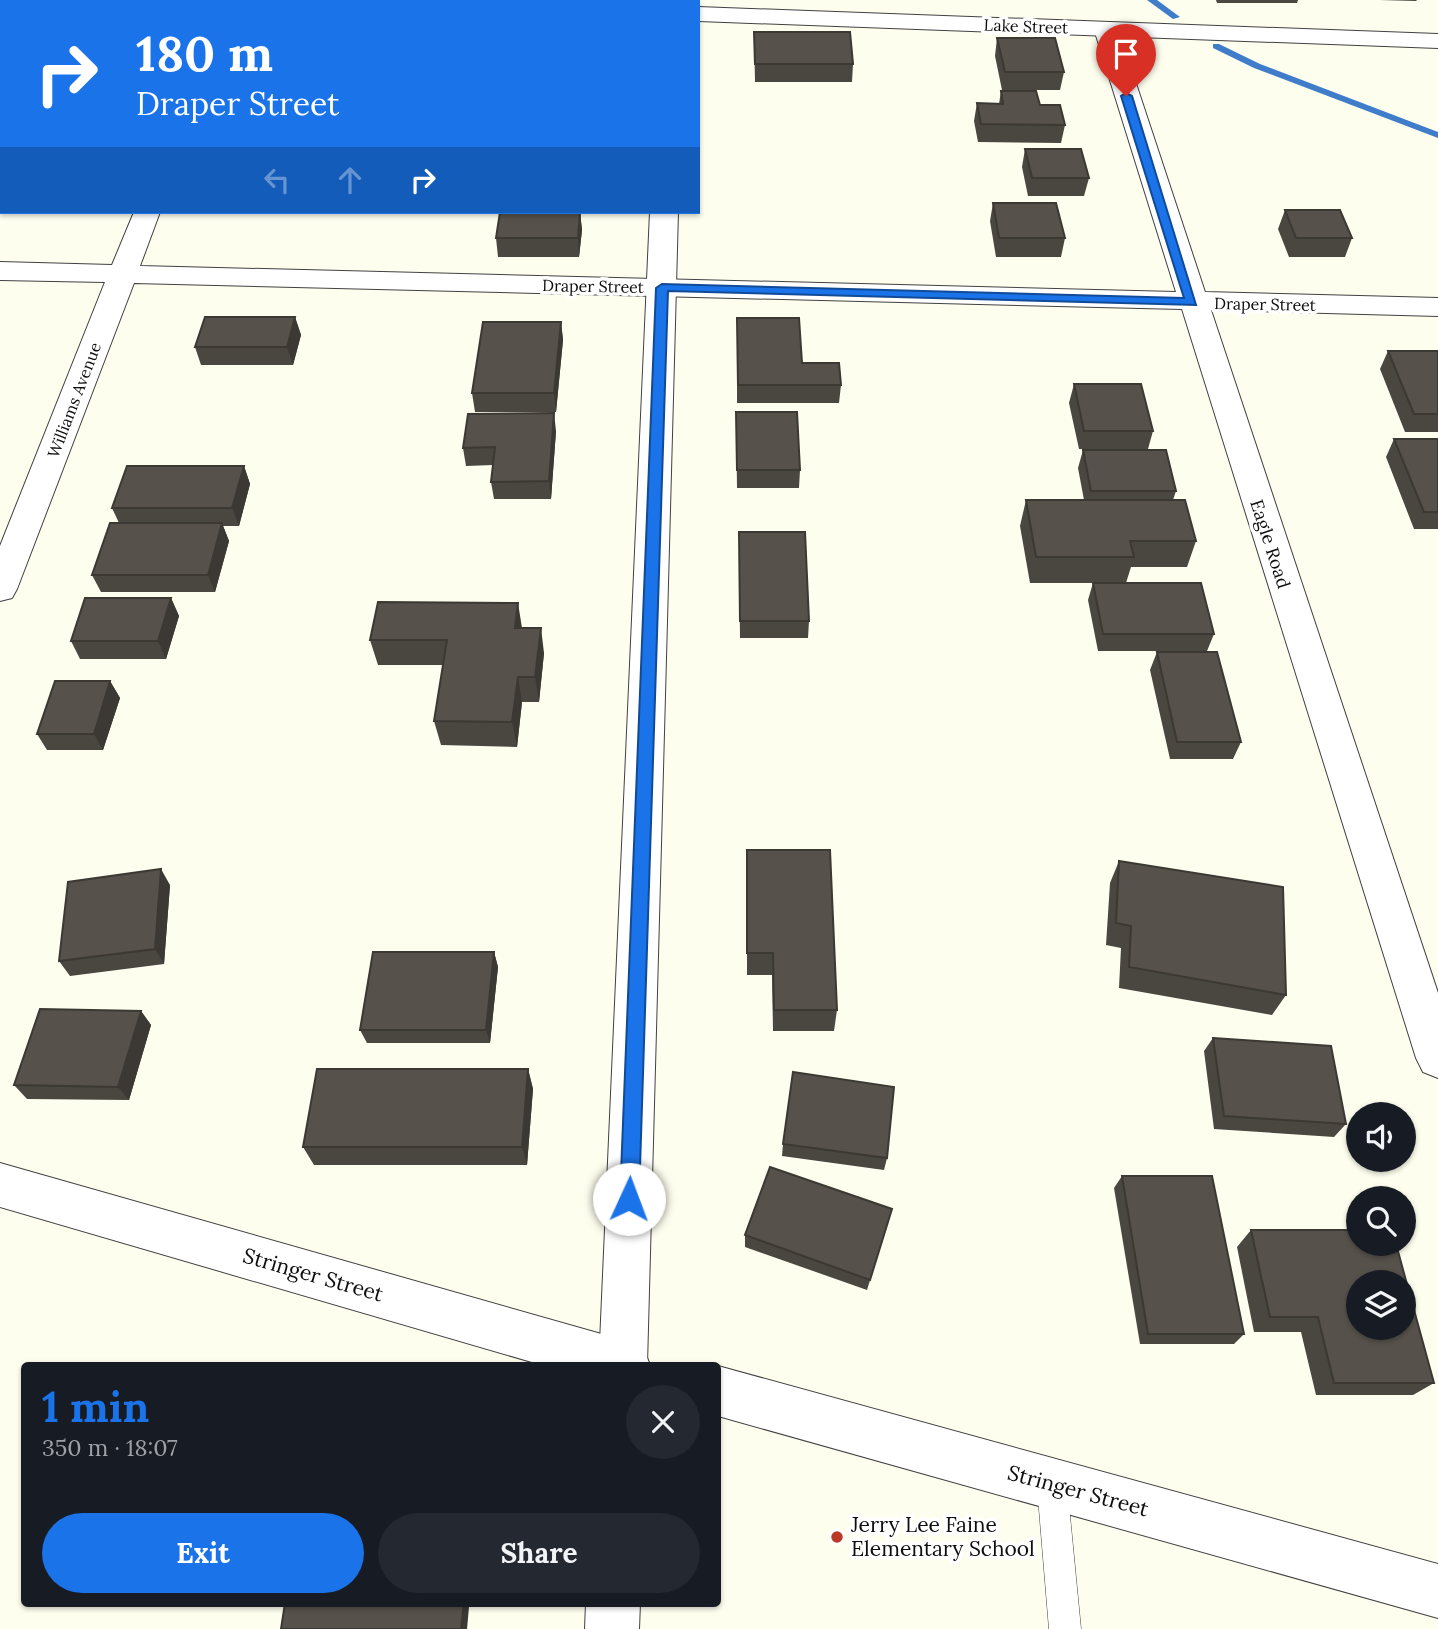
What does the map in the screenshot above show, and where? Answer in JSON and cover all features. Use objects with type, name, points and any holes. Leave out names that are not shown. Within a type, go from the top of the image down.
[{"type":"street","name":"Lake Street","points":[[700,14],[1438,41]]},
{"type":"street","name":"Eagle Road","points":[[1106,29],[1191,302],[1438,1058]]},
{"type":"street","name":"Williams Avenue","points":[[0,589],[146,214]]},
{"type":"street","points":[[624,1362],[664,214]]},
{"type":"street","name":"Draper Street","points":[[0,271],[1438,307]]},
{"type":"street","name":"Stringer Street","points":[[0,1185],[614,1362]]},
{"type":"street","name":"Stringer Street","points":[[721,1392],[1438,1591]]},
{"type":"street","points":[[612,1629],[613,1607]]},
{"type":"lane","points":[[1052,1485],[1065,1629]]},
{"type":"building","points":[[754,32],[850,32],[853,64],[755,64]]},
{"type":"building","points":[[997,38],[1055,38],[1064,72],[1005,72]]},
{"type":"building","points":[[1001,91],[1036,91],[1040,105],[1060,105],[1065,125],[981,124],[977,103],[1003,104]]},
{"type":"building","points":[[1025,149],[1081,149],[1089,178],[1032,178]]},
{"type":"building","points":[[993,203],[1056,203],[1065,238],[999,238]]},
{"type":"building","points":[[1285,210],[1340,210],[1352,238],[1296,238]]},
{"type":"building","points":[[500,214],[580,214],[578,238],[496,238]]},
{"type":"building","points":[[205,317],[295,317],[287,347],[195,347]]},
{"type":"building","points":[[737,318],[799,318],[802,363],[839,363],[841,385],[738,385]]},
{"type":"building","points":[[483,322],[561,322],[554,393],[472,393]]},
{"type":"building","points":[[1388,351],[1438,351],[1438,414],[1414,414]]},
{"type":"building","points":[[1074,384],[1141,384],[1153,431],[1084,431]]},
{"type":"building","points":[[736,412],[797,412],[800,470],[737,470]]},
{"type":"building","points":[[554,413],[549,481],[491,482],[495,447],[463,448],[468,414]]},
{"type":"building","points":[[1394,439],[1438,439],[1438,512],[1424,512]]},
{"type":"building","points":[[1083,450],[1166,450],[1176,491],[1091,491]]},
{"type":"building","points":[[127,466],[244,466],[232,508],[112,508]]},
{"type":"building","points":[[1026,500],[1185,500],[1196,541],[1130,541],[1134,557],[1036,557]]},
{"type":"building","points":[[110,523],[222,523],[208,575],[92,575]]},
{"type":"building","points":[[739,532],[805,532],[809,621],[740,621]]},
{"type":"building","points":[[1093,583],[1201,583],[1214,634],[1103,634]]},
{"type":"building","points":[[85,598],[171,598],[158,641],[71,641]]},
{"type":"building","points":[[378,602],[518,603],[515,628],[541,628],[535,677],[518,677],[512,722],[434,721],[447,640],[370,640]]},
{"type":"building","points":[[1157,652],[1217,652],[1241,742],[1177,742]]},
{"type":"building","points":[[55,681],[110,681],[94,734],[37,734]]},
{"type":"building","points":[[747,850],[830,850],[837,1010],[774,1010],[773,953],[747,953]]},
{"type":"building","points":[[1119,861],[1283,887],[1286,995],[1129,967],[1131,926],[1116,923]]},
{"type":"building","points":[[161,869],[155,949],[59,961],[68,882]]},
{"type":"building","points":[[373,952],[494,952],[486,1030],[360,1030]]},
{"type":"building","points":[[40,1009],[141,1011],[118,1087],[14,1085]]},
{"type":"building","points":[[1213,1038],[1331,1046],[1346,1124],[1224,1116]]},
{"type":"building","points":[[317,1069],[528,1069],[522,1147],[303,1147]]},
{"type":"building","points":[[793,1072],[894,1087],[887,1158],[783,1144]]},
{"type":"building","points":[[770,1167],[892,1209],[870,1280],[745,1235]]},
{"type":"building","points":[[1122,1176],[1212,1176],[1244,1334],[1148,1334]]},
{"type":"building","points":[[1251,1230],[1346,1230],[1346,1256],[1399,1256],[1403,1270],[1346,1270],[1346,1340],[1416,1340],[1416,1317],[1434,1383],[1334,1383],[1318,1317],[1270,1317]]},
{"type":"building","points":[[284,1607],[464,1607],[461,1629],[281,1629]]},
{"type":"waterway","points":[[1151,0],[1176,17]]},
{"type":"waterway","points":[[1216,46],[1257,66],[1438,135]]},
{"type":"place","name":"Jerry Lee Faine Elementary School","points":[[837,1537]]},
{"type":"route","points":[[629,1199],[662,288],[1191,302],[1126,96]]}]
